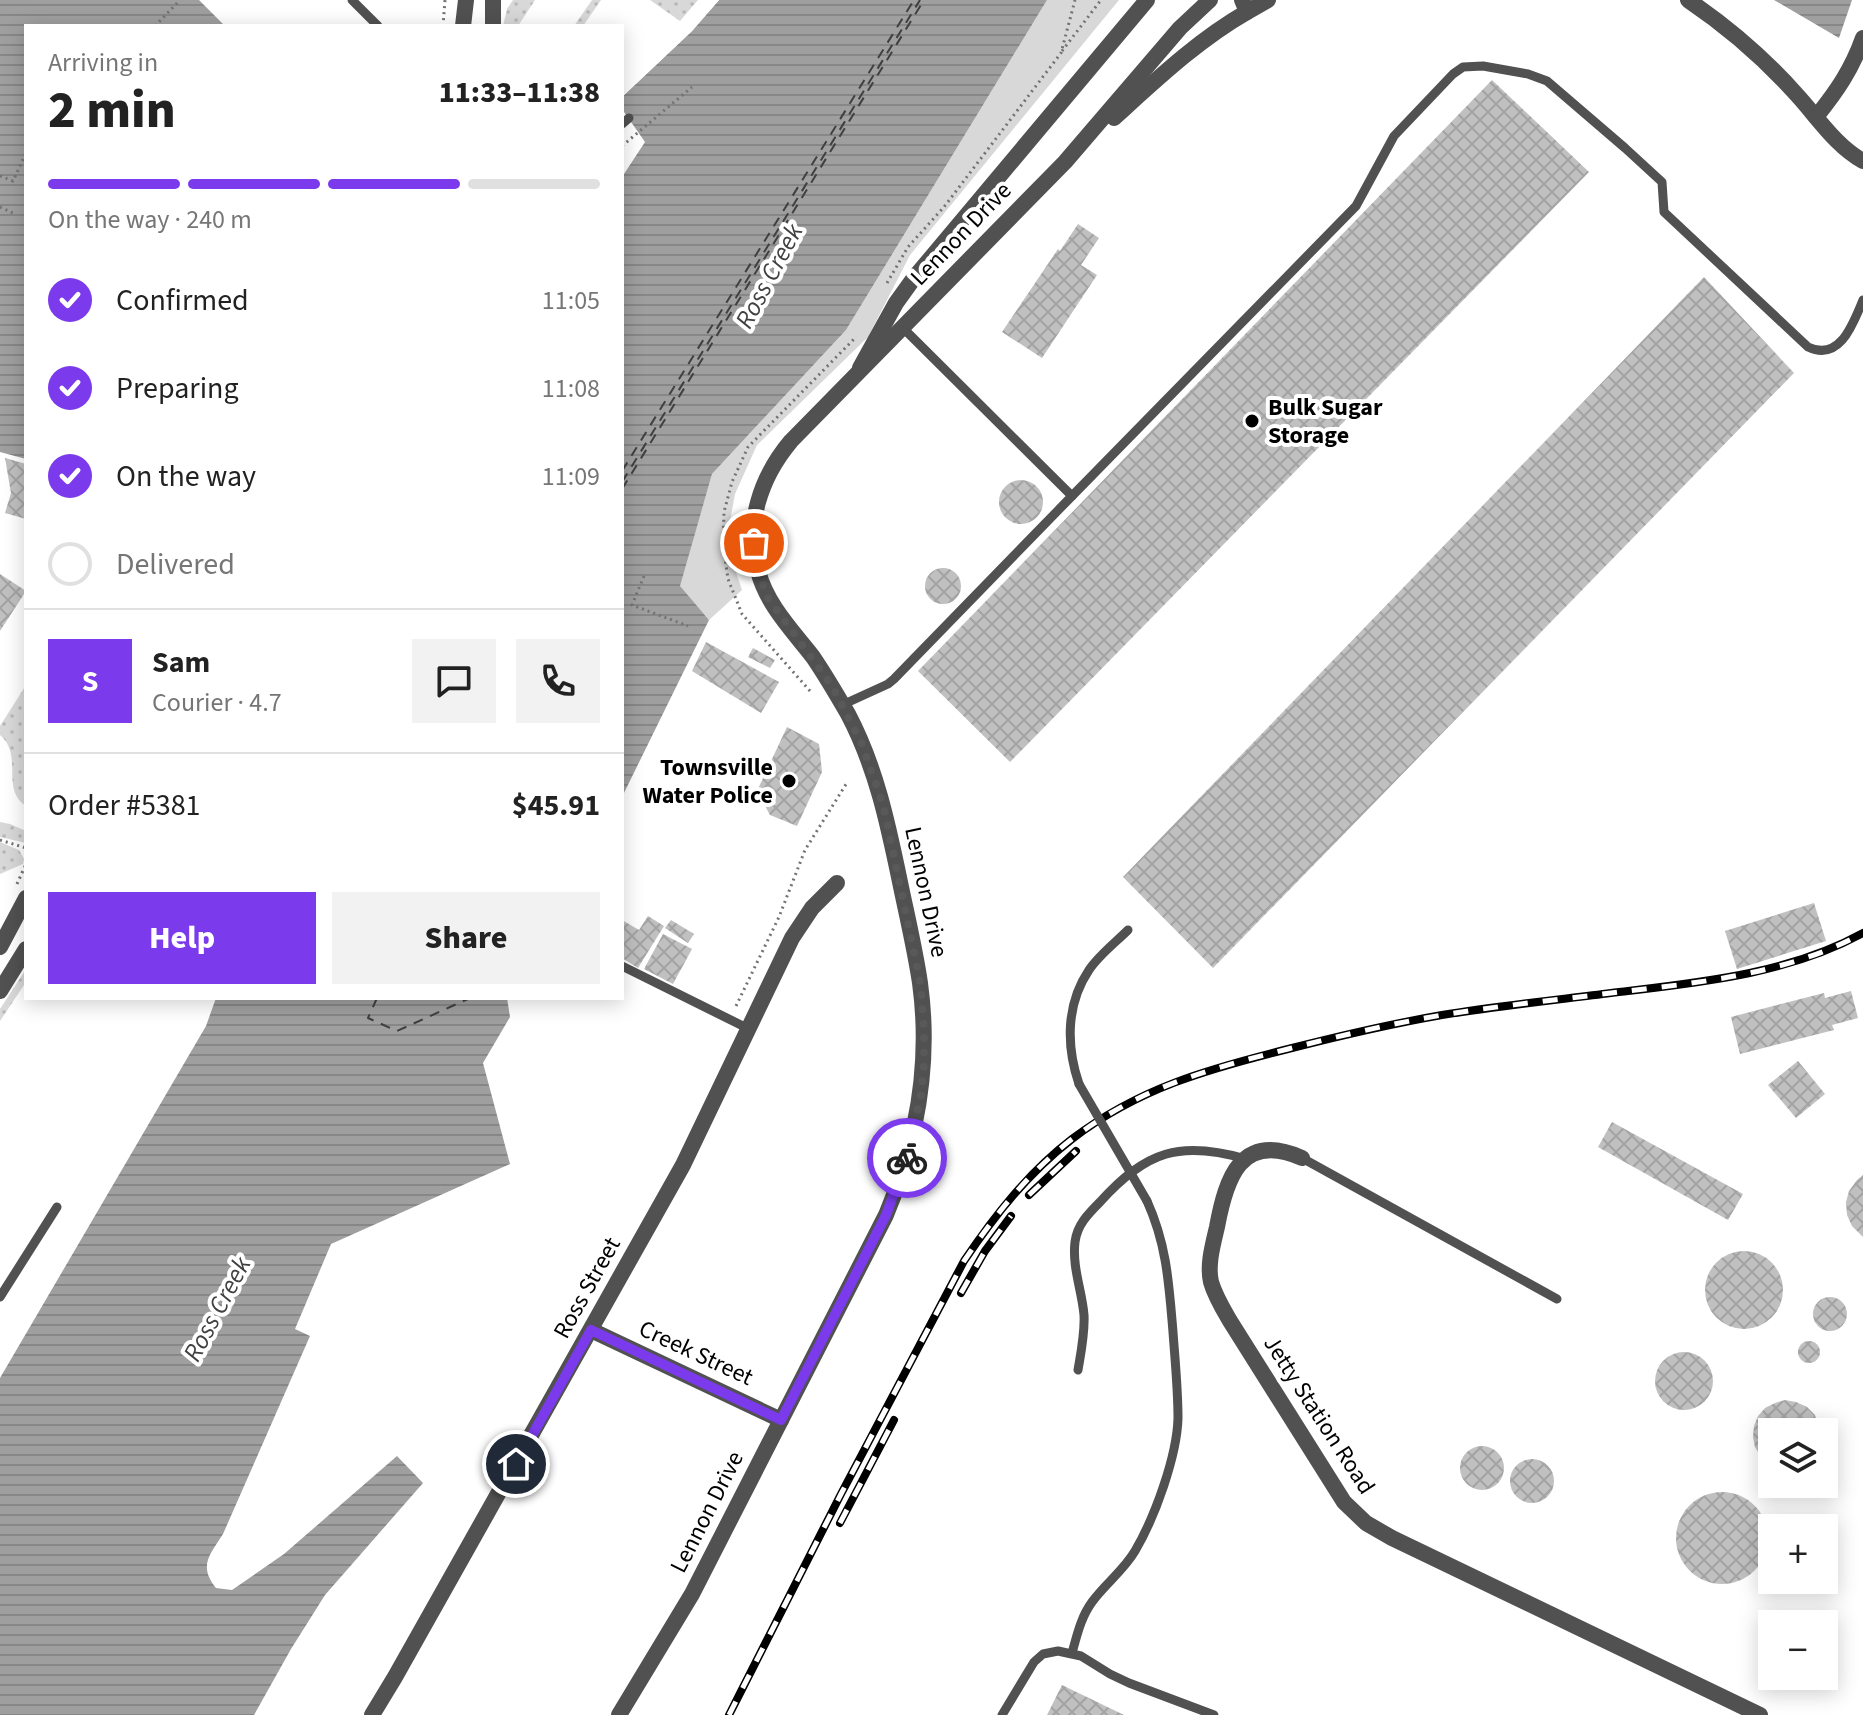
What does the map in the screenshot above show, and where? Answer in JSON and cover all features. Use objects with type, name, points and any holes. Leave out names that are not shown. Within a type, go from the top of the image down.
[{"type":"street","points":[[463,24],[466,0]]},
{"type":"street","points":[[493,0],[493,24]]},
{"type":"street","points":[[855,376],[896,303],[914,278],[1147,0]]},
{"type":"street","points":[[1210,0],[1215,15],[1214,33]]},
{"type":"street","name":"Lennon Drive","points":[[619,1715],[692,1594],[874,1240],[897,1190],[915,1127],[924,1063],[920,981],[879,789],[861,742],[842,705],[814,659],[768,598],[758,571],[753,529],[759,496],[772,466],[791,441],[1065,162],[1180,28],[1210,0]]},
{"type":"street","name":"Lennon Drive","points":[[1065,162],[1244,6],[1268,0]]},
{"type":"street","points":[[1677,0],[1731,31]]},
{"type":"street","points":[[1688,0],[1731,31],[1778,75],[1844,149],[1863,161]]},
{"type":"street","points":[[1816,117],[1848,73],[1863,38]]},
{"type":"street","name":"Ross Street","points":[[372,1715],[683,1165],[801,924],[822,896],[837,883]]},
{"type":"street","points":[[0,947],[24,902]]},
{"type":"street","points":[[0,991],[24,952]]},
{"type":"street","points":[[1246,1159],[1271,1150],[1285,1151],[1302,1158]]},
{"type":"street","name":"Jetty Station Road","points":[[1246,1159],[1230,1177],[1222,1199],[1211,1258],[1212,1286],[1230,1321],[1351,1510],[1392,1538],[1760,1715]]},
{"type":"street","name":"Creek Street","points":[[591,1330],[781,1420]]},
{"type":"lane","points":[[352,0],[376,24]]},
{"type":"lane","points":[[842,705],[894,679],[1356,206],[1398,130],[1463,67],[1483,66],[1528,74],[1547,81],[1662,182],[1664,212],[1808,347],[1822,352],[1838,345],[1863,300]]},
{"type":"lane","points":[[903,328],[1072,496]]},
{"type":"lane","points":[[1072,1653],[1087,1610],[1137,1549],[1167,1476],[1176,1437],[1177,1397],[1169,1273],[1163,1242],[1147,1201],[1079,1084],[1070,1046],[1070,1020],[1080,987],[1089,970],[1128,930]]},
{"type":"lane","points":[[624,967],[749,1029]]},
{"type":"lane","points":[[1078,1370],[1084,1315],[1074,1252],[1083,1221],[1122,1179],[1163,1154],[1188,1149],[1246,1159]]},
{"type":"lane","points":[[1302,1158],[1557,1299]]},
{"type":"lane","points":[[0,1297],[57,1207]]},
{"type":"lane","points":[[1002,1715],[1038,1658],[1058,1651],[1081,1656],[1129,1683],[1214,1715]]},
{"type":"path","points":[[157,24],[180,0]]},
{"type":"path","points":[[443,24],[445,0]]},
{"type":"path","points":[[1061,53],[1101,0]]},
{"type":"path","points":[[624,144],[692,87]]},
{"type":"path","points":[[0,176],[13,181],[24,157]]},
{"type":"path","points":[[0,207],[13,213]]},
{"type":"path","points":[[644,576],[632,605],[688,626]]},
{"type":"path","points":[[730,1020],[779,917],[805,850],[848,781]]},
{"type":"path","points":[[0,840],[24,847]]},
{"type":"shaded area","points":[[513,0],[535,0],[519,24],[503,24]]},
{"type":"shaded area","points":[[592,0],[601,0],[584,24],[575,24]]},
{"type":"shaded area","points":[[650,0],[698,0],[680,21]]},
{"type":"shaded area","points":[[1047,0],[1119,0],[910,255],[868,337],[757,445],[735,494],[729,526],[732,560],[742,590],[709,620],[679,586],[712,474],[846,330]]},
{"type":"shaded area","points":[[24,688],[24,804],[14,791],[11,752],[0,735],[0,726]]},
{"type":"shaded area","points":[[0,822],[24,830],[24,843],[0,837]]},
{"type":"shaded area","points":[[0,842],[19,850],[24,859],[23,864],[0,874]]},
{"type":"shaded area","points":[[24,972],[24,985],[0,1021],[0,1009]]},
{"type":"water","points":[[0,0],[199,0],[223,24],[24,24],[24,458],[0,452]]},
{"type":"water","name":"Ross Creek","points":[[719,0],[1047,0],[846,330],[712,474],[680,586],[709,620],[624,793],[624,174],[645,142],[624,112],[624,95],[692,31]]},
{"type":"water","points":[[1774,0],[1852,0],[1839,38]]},
{"type":"water","name":"Ross Creek","points":[[215,1000],[507,1000],[510,1017],[483,1063],[510,1164],[331,1244],[295,1329],[310,1336],[223,1534],[208,1560],[211,1580],[216,1588],[232,1590],[284,1554],[397,1456],[423,1483],[325,1595],[254,1715],[0,1715],[0,1378],[206,1026]]},
{"type":"pier","points":[[714,0],[719,0],[692,31],[624,95],[624,90],[690,28]]},
{"type":"building","name":"Bulk Sugar Storage","points":[[1492,80],[1589,172],[1010,762],[918,671]]},
{"type":"building","points":[[1078,224],[1099,238],[1081,265],[1097,275],[1042,358],[1002,332]]},
{"type":"building","points":[[1704,277],[1794,373],[1213,968],[1123,877]]},
{"type":"building","points":[[5,458],[24,463],[24,518],[5,513],[11,493]]},
{"type":"building","points":[[1021,480],[1037,486],[1043,502],[1037,518],[1021,524],[1005,518],[999,502],[1005,486]]},
{"type":"building","points":[[943,568],[956,573],[961,586],[956,599],[943,604],[930,599],[925,586],[930,573]]},
{"type":"building","points":[[0,574],[24,590],[24,594],[0,631]]},
{"type":"building","points":[[706,642],[779,682],[761,713],[692,671]]},
{"type":"building","points":[[753,648],[775,660],[770,668],[748,657]]},
{"type":"building","name":"Townsville Water Police","points":[[787,727],[819,744],[822,772],[797,826],[770,815],[757,791]]},
{"type":"building","points":[[1814,903],[1826,941],[1737,969],[1725,931]]},
{"type":"building","points":[[648,916],[664,926],[638,968],[624,959],[624,921],[639,930]]},
{"type":"building","points":[[671,920],[694,934],[688,943],[665,928]]},
{"type":"building","points":[[663,934],[692,949],[673,984],[644,969]]},
{"type":"building","points":[[1851,991],[1858,1018],[1832,1025],[1834,1030],[1740,1054],[1731,1017],[1824,993],[1825,998]]},
{"type":"building","points":[[1798,1061],[1825,1094],[1796,1118],[1768,1085]]},
{"type":"building","points":[[1612,1122],[1743,1194],[1728,1220],[1598,1147]]},
{"type":"building","points":[[1863,1175],[1863,1237],[1852,1226],[1846,1202],[1849,1191]]},
{"type":"building","points":[[1744,1251],[1759,1254],[1771,1263],[1780,1275],[1783,1290],[1780,1305],[1771,1317],[1759,1326],[1744,1329],[1729,1326],[1717,1317],[1708,1305],[1705,1290],[1708,1275],[1717,1263],[1729,1254]]},
{"type":"building","points":[[1830,1297],[1842,1302],[1847,1314],[1842,1326],[1830,1331],[1818,1326],[1813,1314],[1818,1302]]},
{"type":"building","points":[[1809,1341],[1817,1344],[1820,1352],[1817,1360],[1809,1363],[1801,1360],[1798,1352],[1801,1344]]},
{"type":"building","points":[[1684,1352],[1705,1360],[1713,1381],[1705,1402],[1684,1410],[1663,1402],[1655,1381],[1663,1360]]},
{"type":"building","points":[[1785,1400],[1796,1402],[1807,1407],[1816,1418],[1758,1418],[1758,1452],[1753,1437],[1754,1426],[1758,1416],[1765,1408]]},
{"type":"building","points":[[1482,1446],[1497,1453],[1504,1468],[1497,1483],[1482,1490],[1467,1483],[1460,1468],[1467,1453]]},
{"type":"building","points":[[1532,1459],[1548,1465],[1554,1481],[1548,1497],[1532,1503],[1516,1497],[1510,1481],[1516,1465]]},
{"type":"building","points":[[1722,1492],[1740,1495],[1760,1512],[1758,1567],[1755,1571],[1740,1581],[1722,1584],[1704,1581],[1689,1571],[1679,1556],[1676,1538],[1679,1520],[1689,1505],[1704,1495]]},
{"type":"building","points":[[1062,1685],[1124,1715],[1047,1715]]},
{"type":"ferry route","points":[[624,468],[914,0]]},
{"type":"ferry route","points":[[624,479],[920,0]]},
{"type":"ferry route","points":[[624,486],[924,0]]},
{"type":"ferry route","points":[[376,1000],[368,1018],[397,1031],[466,1000]]},
{"type":"railway","points":[[729,1715],[964,1261],[1027,1180],[1056,1152],[1097,1121],[1175,1082],[1326,1039],[1442,1015],[1740,975],[1803,959],[1863,933]]},
{"type":"railway","points":[[1029,1195],[1076,1151]]},
{"type":"railway","points":[[961,1293],[985,1251],[1011,1216]]},
{"type":"railway","points":[[840,1523],[894,1420]]},
{"type":"way so far","points":[[754,543],[758,571],[768,598],[832,686],[861,742],[883,804],[920,981],[924,1030],[921,1095],[907,1158]]},
{"type":"place","name":"Bulk Sugar Storage","points":[[1252,421]]},
{"type":"place","name":"Townsville Water Police","points":[[789,781]]},
{"type":"route","points":[[516,1464],[591,1330],[781,1420],[886,1215],[907,1158]]}]
